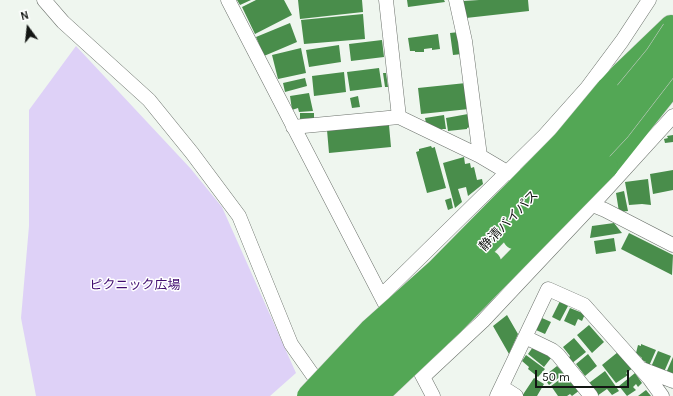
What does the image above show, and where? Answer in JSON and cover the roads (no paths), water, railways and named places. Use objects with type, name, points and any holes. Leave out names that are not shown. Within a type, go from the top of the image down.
[{"type":"highway","points":[[308,396],[370,330],[437,270],[563,142],[607,88],[673,24]]},
{"type":"highway","name":"静清バイパス","points":[[329,396],[480,251],[580,148],[656,56],[673,30]]},
{"type":"highway","name":"静清バイパス","points":[[355,396],[591,160],[619,130],[673,60]]},
{"type":"highway","points":[[377,396],[452,325],[607,167],[668,90],[673,80]]},
{"type":"street","points":[[44,0],[63,22],[148,100],[192,153],[239,216],[292,344],[329,396]]},
{"type":"street","points":[[228,0],[433,396]]},
{"type":"street","points":[[386,0],[399,117]]},
{"type":"street","points":[[456,0],[465,41],[480,156]]},
{"type":"street","points":[[381,296],[545,135],[587,88],[622,41],[649,0]]},
{"type":"street","points":[[424,379],[482,321],[593,204],[673,116]]},
{"type":"street","points":[[293,127],[399,117],[480,156],[507,172],[593,204],[673,245]]},
{"type":"street","points":[[516,396],[500,391],[548,289],[584,306],[640,368],[662,396]]},
{"type":"street","points":[[525,337],[552,350],[558,355],[591,396]]},
{"type":"street","points":[[640,368],[673,381]]},
{"type":"street","points":[[424,379],[428,396]]},
{"type":"park label","name":"ピクニック広場","points":[[135,285]]}]
